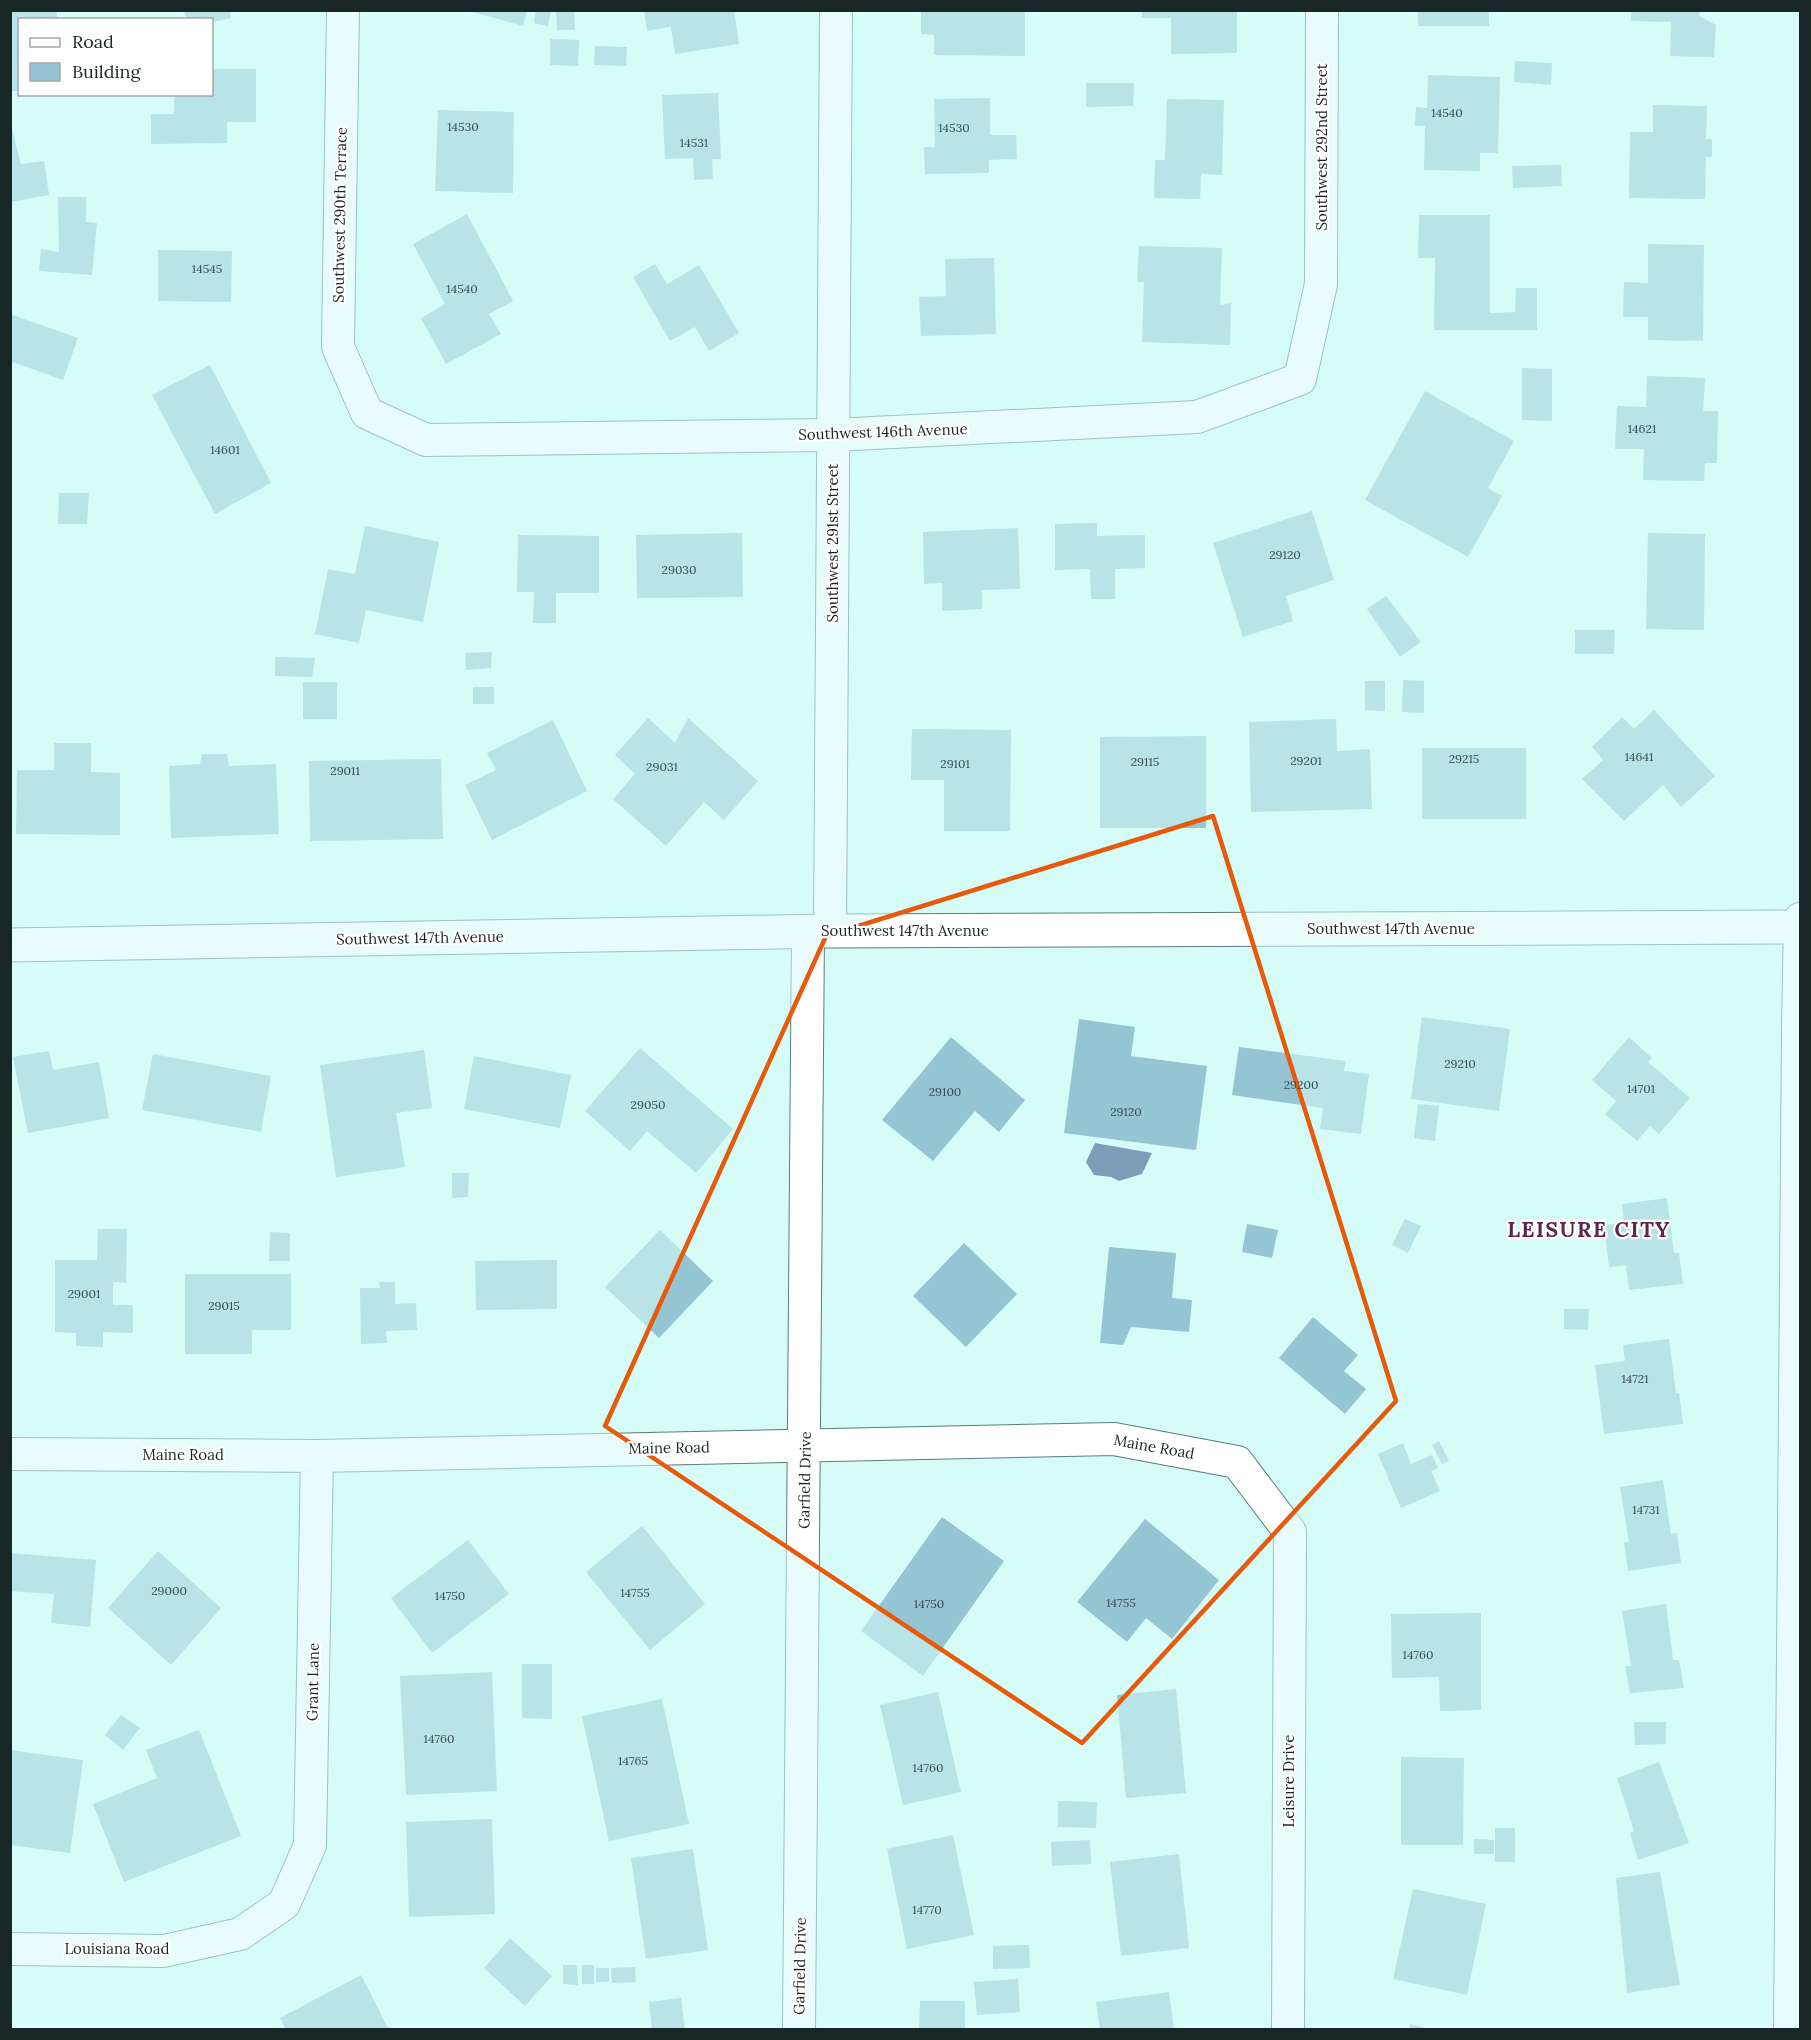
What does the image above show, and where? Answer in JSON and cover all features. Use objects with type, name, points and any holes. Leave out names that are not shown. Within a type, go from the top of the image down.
[{"type":"street","name":"Southwest 290th Terrace","points":[[343,10],[338,347],[367,413]]},
{"type":"street","name":"Southwest 291st Street","points":[[819,931],[833,435],[836,10]]},
{"type":"street","name":"Southwest 292nd Street","points":[[1321,284],[1322,10]]},
{"type":"street","name":"Southwest 146th Avenue","points":[[367,413],[426,440],[833,435],[1197,417],[1300,379],[1321,284]]},
{"type":"street","points":[[1790,2030],[1795,1922],[1800,919]]},
{"type":"street","name":"Southwest 147th Avenue","points":[[10,945],[819,931],[1800,927]]},
{"type":"street","name":"Garfield Drive","points":[[799,2030],[805,1446],[819,931]]},
{"type":"street","name":"Maine Road","points":[[10,1454],[317,1456],[1114,1439],[1237,1462],[1290,1532]]},
{"type":"street","name":"Grant Lane","points":[[284,1904],[310,1845],[317,1456]]},
{"type":"street","name":"Leisure Drive","points":[[1288,2030],[1290,1532]]},
{"type":"street","name":"Louisiana Road","points":[[10,1948],[164,1952],[240,1934],[284,1904]]},
{"type":"highlighted area","points":[[1213,816],[1396,1401],[1082,1743],[605,1426],[826,936]]},
{"type":"water","points":[[1095,1143],[1152,1153],[1142,1174],[1119,1181],[1111,1177],[1094,1175],[1086,1162]]},
{"type":"building","points":[[10,10],[57,10],[57,18],[18,18],[18,91],[10,91]]},
{"type":"building","points":[[184,10],[229,10],[231,18],[213,22],[213,18],[186,18]]},
{"type":"building","points":[[466,10],[527,10],[523,26]]},
{"type":"building","points":[[536,10],[551,10],[548,26],[534,23]]},
{"type":"building","points":[[644,10],[734,10],[739,44],[675,54],[671,27],[647,31]]},
{"type":"building","points":[[921,10],[1025,10],[1025,56],[934,55],[934,35],[921,34]]},
{"type":"building","points":[[1142,10],[1237,10],[1237,53],[1171,54],[1171,18],[1142,18]]},
{"type":"building","points":[[1418,10],[1489,10],[1489,26],[1418,26]]},
{"type":"building","points":[[1631,10],[1700,10],[1699,16],[1716,25],[1714,57],[1670,56],[1671,22],[1631,21]]},
{"type":"building","points":[[556,11],[574,11],[575,30],[557,30]]},
{"type":"building","points":[[550,39],[579,40],[578,66],[550,65]]},
{"type":"building","points":[[595,46],[627,47],[626,66],[594,65]]},
{"type":"building","points":[[1515,61],[1552,63],[1551,85],[1514,82]]},
{"type":"building","points":[[213,69],[256,69],[256,122],[227,122],[227,143],[151,144],[151,114],[174,114],[174,96],[213,96]]},
{"type":"building","points":[[1428,75],[1500,77],[1498,153],[1480,153],[1480,171],[1424,170],[1425,126],[1415,126],[1416,107],[1427,108]]},
{"type":"building","points":[[1086,83],[1134,83],[1133,106],[1086,107]]},
{"type":"building","points":[[718,93],[721,159],[712,159],[713,179],[694,180],[693,158],[665,159],[662,95]]},
{"type":"building","points":[[990,98],[990,135],[1016,135],[1017,159],[989,160],[989,173],[925,174],[924,147],[935,147],[934,99]]},
{"type":"building","points":[[1167,99],[1224,100],[1222,175],[1201,174],[1200,199],[1154,198],[1155,160],[1165,160]]},
{"type":"building","points":[[1653,105],[1707,106],[1706,139],[1712,139],[1712,157],[1706,157],[1705,199],[1629,198],[1630,132],[1653,132]]},
{"type":"building","points":[[438,110],[514,112],[513,193],[435,191]]},
{"type":"building","points":[[10,122],[21,164],[44,161],[49,195],[10,202]]},
{"type":"building","points":[[1561,165],[1562,186],[1513,188],[1512,166]]},
{"type":"building","points":[[58,197],[86,197],[86,222],[97,223],[92,275],[39,271],[41,249],[59,252]]},
{"type":"building","points":[[467,214],[513,301],[489,314],[501,334],[446,364],[421,318],[445,304],[413,244]]},
{"type":"building","points":[[1419,215],[1490,215],[1490,313],[1515,312],[1516,288],[1537,288],[1537,330],[1434,330],[1435,258],[1418,258]]},
{"type":"building","points":[[1648,244],[1704,245],[1703,341],[1648,340],[1648,317],[1623,317],[1624,282],[1648,283]]},
{"type":"building","points":[[1139,246],[1222,248],[1220,305],[1231,303],[1230,345],[1142,342],[1144,282],[1137,282]]},
{"type":"building","points":[[158,250],[232,251],[231,302],[158,301]]},
{"type":"building","points":[[994,258],[996,334],[921,336],[919,297],[946,296],[945,259]]},
{"type":"building","points":[[655,264],[667,284],[699,265],[739,333],[709,351],[695,327],[670,341],[633,277]]},
{"type":"building","points":[[10,314],[78,338],[63,380],[10,361]]},
{"type":"building","points":[[210,365],[271,483],[215,514],[152,395]]},
{"type":"building","points":[[1522,368],[1552,369],[1552,421],[1522,420]]},
{"type":"building","points":[[1647,376],[1705,378],[1703,411],[1718,411],[1717,463],[1705,463],[1704,481],[1643,480],[1644,449],[1615,449],[1617,406],[1646,407]]},
{"type":"building","points":[[1425,391],[1514,441],[1488,488],[1502,496],[1468,557],[1365,500]]},
{"type":"building","points":[[59,493],[89,493],[87,524],[58,524]]},
{"type":"building","points":[[1312,511],[1334,580],[1286,596],[1293,621],[1243,637],[1213,543]]},
{"type":"building","points":[[1097,523],[1097,536],[1145,535],[1145,568],[1115,569],[1115,599],[1091,599],[1090,569],[1055,570],[1055,524]]},
{"type":"building","points":[[365,526],[439,542],[423,622],[366,610],[359,643],[315,634],[328,569],[355,574]]},
{"type":"building","points":[[1018,528],[1020,589],[982,590],[982,609],[942,611],[942,583],[924,584],[923,532]]},
{"type":"building","points":[[742,533],[743,597],[637,598],[636,535]]},
{"type":"building","points":[[1648,533],[1705,534],[1704,630],[1646,629]]},
{"type":"building","points":[[518,535],[599,536],[599,593],[556,593],[556,623],[533,623],[534,592],[517,592]]},
{"type":"building","points":[[1386,596],[1421,642],[1400,657],[1367,609]]},
{"type":"building","points":[[1575,630],[1615,630],[1614,654],[1575,654]]},
{"type":"building","points":[[492,652],[491,668],[466,670],[465,653]]},
{"type":"building","points":[[275,657],[315,658],[312,677],[275,676]]},
{"type":"building","points":[[1403,680],[1424,681],[1424,713],[1402,712]]},
{"type":"building","points":[[1365,681],[1385,681],[1385,711],[1365,710]]},
{"type":"building","points":[[303,682],[337,682],[337,719],[303,719]]},
{"type":"building","points":[[473,687],[494,687],[494,704],[473,704]]},
{"type":"building","points":[[1654,710],[1715,776],[1681,807],[1663,785],[1624,821],[1582,779],[1603,760],[1592,747],[1622,717],[1634,729]]},
{"type":"building","points":[[648,718],[675,743],[688,718],[758,781],[724,820],[704,802],[666,846],[613,799],[635,774],[615,755]]},
{"type":"building","points":[[1336,719],[1337,751],[1370,749],[1372,809],[1251,812],[1249,722]]},
{"type":"building","points":[[553,720],[587,791],[492,840],[465,785],[496,770],[487,753]]},
{"type":"building","points":[[912,729],[1011,730],[1010,831],[944,831],[944,780],[911,780]]},
{"type":"building","points":[[1206,736],[1206,828],[1100,828],[1100,737]]},
{"type":"building","points":[[54,743],[91,743],[91,772],[120,773],[120,835],[16,834],[17,770],[54,770]]},
{"type":"building","points":[[1422,748],[1526,748],[1526,819],[1422,819]]},
{"type":"building","points":[[202,754],[227,754],[229,766],[276,764],[279,834],[171,838],[169,766],[200,764]]},
{"type":"building","points":[[441,759],[443,839],[310,841],[309,761]]},
{"type":"building","points":[[1422,1017],[1510,1029],[1499,1111],[1411,1099]]},
{"type":"building","points":[[1079,1019],[1135,1027],[1131,1056],[1207,1066],[1196,1150],[1064,1133]]},
{"type":"building","points":[[951,1037],[1025,1100],[999,1132],[975,1111],[933,1161],[882,1120]]},
{"type":"building","points":[[1629,1037],[1652,1058],[1648,1062],[1690,1098],[1659,1134],[1650,1126],[1637,1141],[1605,1114],[1616,1101],[1592,1080]]},
{"type":"building","points":[[1239,1047],[1346,1061],[1344,1071],[1369,1074],[1361,1134],[1320,1129],[1323,1108],[1232,1095]]},
{"type":"building","points":[[640,1048],[733,1129],[696,1173],[647,1131],[630,1151],[585,1111]]},
{"type":"building","points":[[424,1050],[432,1108],[396,1113],[405,1167],[336,1177],[320,1065]]},
{"type":"building","points":[[49,1051],[53,1070],[99,1062],[109,1118],[28,1133],[13,1057]]},
{"type":"building","points":[[153,1054],[271,1076],[261,1132],[142,1110]]},
{"type":"building","points":[[474,1056],[571,1075],[560,1128],[464,1109]]},
{"type":"building","points":[[1418,1104],[1439,1106],[1435,1141],[1414,1138]]},
{"type":"building","points":[[452,1173],[469,1173],[468,1197],[452,1198]]},
{"type":"building","points":[[1667,1198],[1674,1253],[1679,1253],[1683,1284],[1629,1290],[1626,1265],[1609,1267],[1604,1225],[1624,1223],[1622,1204]]},
{"type":"building","points":[[1405,1219],[1421,1226],[1408,1253],[1392,1245]]},
{"type":"building","points":[[1247,1224],[1278,1230],[1272,1258],[1242,1252]]},
{"type":"building","points":[[98,1229],[127,1229],[126,1283],[113,1282],[113,1305],[133,1305],[133,1333],[103,1332],[103,1347],[76,1346],[76,1333],[55,1332],[55,1260],[97,1260]]},
{"type":"building","points":[[660,1230],[713,1281],[659,1338],[605,1287]]},
{"type":"building","points":[[270,1232],[290,1233],[290,1261],[269,1261]]},
{"type":"building","points":[[964,1243],[1017,1294],[966,1347],[913,1296]]},
{"type":"building","points":[[1109,1247],[1176,1253],[1172,1298],[1192,1300],[1189,1332],[1131,1327],[1123,1345],[1100,1343]]},
{"type":"building","points":[[557,1260],[557,1309],[476,1310],[475,1261]]},
{"type":"building","points":[[185,1274],[291,1274],[291,1330],[252,1330],[252,1354],[185,1354]]},
{"type":"building","points":[[379,1282],[395,1282],[395,1304],[416,1303],[417,1330],[386,1331],[387,1343],[361,1344],[360,1288],[380,1288]]},
{"type":"building","points":[[1564,1309],[1589,1309],[1588,1330],[1564,1329]]},
{"type":"building","points":[[1313,1317],[1358,1355],[1344,1371],[1366,1389],[1345,1414],[1279,1358]]},
{"type":"building","points":[[1669,1339],[1676,1393],[1679,1393],[1683,1424],[1604,1434],[1595,1365],[1625,1361],[1623,1345]]},
{"type":"building","points":[[1439,1441],[1449,1461],[1442,1464],[1432,1445]]},
{"type":"building","points":[[1403,1443],[1411,1464],[1432,1455],[1438,1468],[1431,1471],[1440,1491],[1401,1508],[1378,1454]]},
{"type":"building","points":[[1663,1480],[1671,1534],[1677,1533],[1681,1563],[1628,1571],[1624,1542],[1629,1542],[1620,1487]]},
{"type":"building","points":[[942,1517],[1004,1561],[923,1676],[861,1631]]},
{"type":"building","points":[[1145,1519],[1219,1580],[1172,1639],[1146,1618],[1127,1642],[1077,1602]]},
{"type":"building","points":[[642,1526],[705,1604],[650,1650],[586,1572]]},
{"type":"building","points":[[468,1540],[509,1594],[432,1653],[391,1598]]},
{"type":"building","points":[[158,1551],[221,1608],[171,1665],[108,1608]]},
{"type":"building","points":[[10,1553],[96,1560],[90,1627],[51,1623],[54,1594],[10,1591]]},
{"type":"building","points":[[1666,1604],[1673,1660],[1679,1660],[1684,1688],[1630,1693],[1625,1666],[1631,1666],[1622,1611]]},
{"type":"building","points":[[1481,1613],[1481,1710],[1440,1711],[1439,1677],[1392,1678],[1391,1614]]},
{"type":"building","points":[[522,1664],[552,1664],[552,1719],[522,1718]]},
{"type":"building","points":[[492,1672],[497,1791],[406,1795],[400,1676]]},
{"type":"building","points":[[1176,1689],[1186,1793],[1126,1798],[1117,1695]]},
{"type":"building","points":[[938,1692],[961,1792],[903,1805],[880,1705]]},
{"type":"building","points":[[662,1699],[689,1824],[609,1841],[582,1716]]},
{"type":"building","points":[[121,1715],[140,1728],[123,1750],[105,1735]]},
{"type":"building","points":[[1634,1722],[1666,1722],[1666,1744],[1635,1745]]},
{"type":"building","points":[[199,1730],[241,1836],[124,1882],[93,1804],[157,1778],[146,1750]]},
{"type":"building","points":[[10,1750],[83,1760],[70,1853],[10,1845]]},
{"type":"building","points":[[1401,1757],[1464,1758],[1463,1845],[1401,1845]]},
{"type":"building","points":[[1659,1762],[1689,1843],[1638,1860],[1630,1833],[1634,1831],[1617,1778]]},
{"type":"building","points":[[1058,1801],[1097,1802],[1096,1828],[1058,1827]]},
{"type":"building","points":[[492,1819],[495,1914],[409,1917],[406,1822]]},
{"type":"building","points":[[1495,1828],[1515,1828],[1515,1862],[1495,1862]]},
{"type":"building","points":[[953,1835],[974,1935],[907,1949],[887,1849]]},
{"type":"building","points":[[1474,1839],[1494,1840],[1494,1854],[1474,1854]]},
{"type":"building","points":[[1090,1840],[1091,1864],[1052,1866],[1051,1842]]},
{"type":"building","points":[[693,1849],[708,1950],[646,1959],[631,1858]]},
{"type":"building","points":[[1179,1854],[1189,1948],[1121,1956],[1110,1862]]},
{"type":"building","points":[[1660,1872],[1680,1985],[1627,1993],[1616,1878]]},
{"type":"building","points":[[1413,1889],[1486,1904],[1467,1995],[1393,1979]]},
{"type":"building","points":[[510,1938],[552,1976],[525,2006],[484,1968]]},
{"type":"building","points":[[1029,1945],[1030,1968],[993,1969],[993,1946]]},
{"type":"building","points":[[563,1965],[577,1965],[578,1985],[563,1984]]},
{"type":"building","points":[[582,1965],[594,1965],[594,1984],[582,1984]]},
{"type":"building","points":[[635,1967],[636,1982],[612,1983],[611,1968]]},
{"type":"building","points":[[596,1968],[609,1968],[609,1982],[596,1982]]},
{"type":"building","points":[[361,1975],[389,2030],[286,2030],[280,2018]]},
{"type":"building","points":[[1018,1979],[1020,2012],[977,2015],[974,1982]]},
{"type":"building","points":[[1169,1992],[1174,2030],[1100,2030],[1096,2002]]},
{"type":"building","points":[[681,1998],[685,2030],[652,2030],[649,2002]]},
{"type":"building","points":[[920,2001],[965,2001],[965,2030],[919,2030]]},
{"type":"building","points":[[1410,2024],[1428,2029],[1428,2030],[1409,2030]]},
{"type":"district","name":"LEISURE CITY","points":[[1589,1230]]}]
